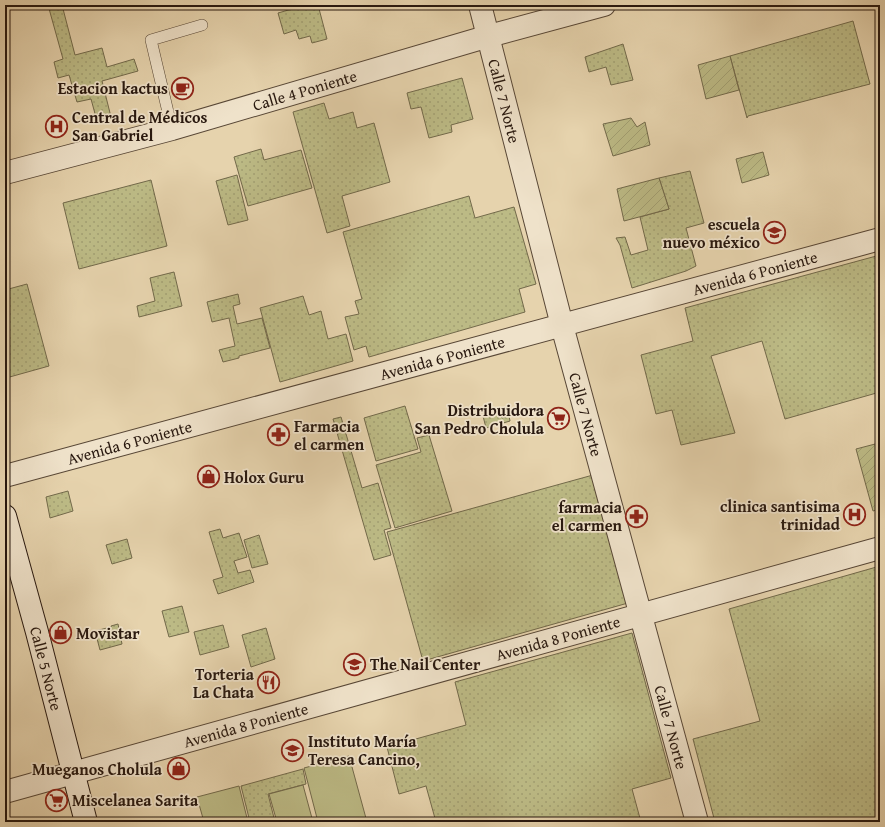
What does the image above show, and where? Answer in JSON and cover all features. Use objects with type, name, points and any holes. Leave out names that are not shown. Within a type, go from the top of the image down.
[{"type":"street","name":"Calle 7 Norte","points":[[480,5],[563,326],[697,822]]},
{"type":"street","name":"Calle 4 Poniente","points":[[5,173],[172,129],[489,36],[604,5]]},
{"type":"street","name":"Avenida 6 Poniente","points":[[5,476],[880,239]]},
{"type":"street","name":"Calle 5 Norte","points":[[5,516],[37,632],[86,822]]},
{"type":"street","name":"Avenida 8 Poniente","points":[[5,792],[880,548]]},
{"type":"lane","points":[[172,129],[151,40],[202,25]]},
{"type":"shaded area","points":[[48,5],[62,5],[75,55],[102,48],[107,67],[134,59],[138,71],[102,81],[111,117],[97,121],[91,99],[77,102],[69,75],[58,78],[54,62],[63,59]]},
{"type":"shaded area","points":[[306,5],[318,5],[327,39],[312,43],[310,36],[299,39],[296,30],[284,34],[278,13]]},
{"type":"shaded area","points":[[853,21],[870,84],[748,116],[747,118],[730,56]]},
{"type":"shaded area","points":[[623,44],[633,80],[611,85],[606,67],[589,72],[585,57]]},
{"type":"shaded area","points":[[730,56],[739,90],[706,99],[698,65]]},
{"type":"shaded area","points":[[462,78],[473,119],[451,125],[452,132],[429,138],[421,107],[411,109],[407,93]]},
{"type":"shaded area","points":[[324,103],[329,119],[353,112],[357,128],[374,123],[390,182],[342,196],[350,226],[327,233],[293,112]]},
{"type":"shaded area","points":[[631,118],[637,127],[645,122],[650,145],[613,156],[603,124]]},
{"type":"shaded area","points":[[261,149],[264,160],[301,150],[312,188],[248,206],[234,157]]},
{"type":"shaded area","points":[[763,152],[769,175],[742,183],[736,159]]},
{"type":"shaded area","points":[[690,171],[704,223],[686,228],[696,266],[686,271],[632,288],[620,245],[616,238],[625,237],[631,255],[648,250],[640,217],[669,209],[659,178]]},
{"type":"shaded area","points":[[237,175],[248,220],[228,225],[216,181]]},
{"type":"shaded area","points":[[659,178],[669,209],[624,221],[617,189]]},
{"type":"shaded area","points":[[151,180],[167,246],[79,269],[63,203]]},
{"type":"shaded area","points":[[469,196],[475,218],[514,207],[536,284],[519,289],[525,312],[369,357],[366,346],[354,350],[345,317],[359,314],[355,301],[362,299],[343,232]]},
{"type":"shaded area","points":[[880,255],[880,392],[785,419],[762,341],[711,356],[735,433],[681,445],[672,410],[656,414],[641,355],[693,341],[685,308]]},
{"type":"shaded area","points":[[174,272],[182,306],[139,317],[137,306],[155,301],[150,278]]},
{"type":"shaded area","points":[[27,284],[49,366],[6,378],[5,310],[9,308],[5,290]]},
{"type":"shaded area","points":[[238,294],[240,304],[233,306],[237,324],[262,318],[270,348],[223,362],[219,350],[235,346],[229,318],[212,322],[207,302]]},
{"type":"shaded area","points":[[303,296],[309,315],[321,311],[328,339],[346,334],[353,361],[280,382],[260,308]]},
{"type":"shaded area","points":[[405,406],[418,449],[376,461],[364,418]]},
{"type":"shaded area","points":[[500,412],[502,418],[509,416],[510,421],[486,428],[483,416]]},
{"type":"shaded area","points":[[341,417],[362,488],[378,483],[391,528],[384,530],[391,555],[374,560],[333,419]]},
{"type":"shaded area","points":[[429,435],[452,511],[395,528],[376,465],[421,452],[417,438]]},
{"type":"shaded area","points":[[879,443],[880,509],[873,511],[856,449]]},
{"type":"shaded area","points":[[593,475],[628,603],[423,661],[387,532]]},
{"type":"shaded area","points":[[68,491],[73,511],[50,518],[46,497]]},
{"type":"shaded area","points":[[220,529],[223,538],[239,533],[247,557],[234,561],[238,573],[250,570],[254,582],[218,594],[213,580],[223,577],[209,532]]},
{"type":"shaded area","points":[[259,535],[268,564],[252,568],[244,540]]},
{"type":"shaded area","points":[[127,539],[132,558],[112,564],[106,545]]},
{"type":"shaded area","points":[[880,566],[880,822],[715,822],[693,739],[760,721],[729,609]]},
{"type":"shaded area","points":[[182,606],[189,632],[169,637],[162,611]]},
{"type":"shaded area","points":[[118,624],[122,644],[100,650],[95,631]]},
{"type":"shaded area","points":[[223,625],[229,647],[200,655],[194,632]]},
{"type":"shaded area","points":[[266,628],[275,659],[251,667],[242,635]]},
{"type":"shaded area","points":[[632,633],[671,778],[632,789],[641,822],[436,822],[426,786],[399,794],[387,747],[466,725],[455,682]]},
{"type":"shaded area","points":[[349,756],[367,822],[318,822],[304,768]]},
{"type":"shaded area","points":[[303,769],[306,784],[268,794],[275,822],[250,822],[241,786]]},
{"type":"shaded area","points":[[303,785],[313,822],[277,822],[269,794]]},
{"type":"shaded area","points":[[239,786],[248,822],[204,822],[197,797]]},
{"type":"place","name":"Estacion kactus","points":[[183,88]]},
{"type":"place","name":"Central de Médicos San Gabriel","points":[[56,126]]},
{"type":"place","name":"escuela nuevo méxico","points":[[775,233]]},
{"type":"place","name":"Distribuidora San Pedro Cholula","points":[[559,419]]},
{"type":"place","name":"Farmacia el carmen","points":[[279,435]]},
{"type":"place","name":"Holox Guru","points":[[209,477]]},
{"type":"place","name":"clinica santisima trinidad","points":[[855,515]]},
{"type":"place","name":"farmacia el carmen","points":[[637,516]]},
{"type":"place","name":"Movistar","points":[[61,633]]},
{"type":"place","name":"The Nail Center","points":[[355,664]]},
{"type":"place","name":"Torteria La Chata","points":[[269,683]]},
{"type":"place","name":"Instituto María Teresa Cancino,","points":[[293,750]]},
{"type":"place","name":"Mueganos Cholula","points":[[178,769]]},
{"type":"place","name":"Miscelanea Sarita","points":[[56,800]]}]
